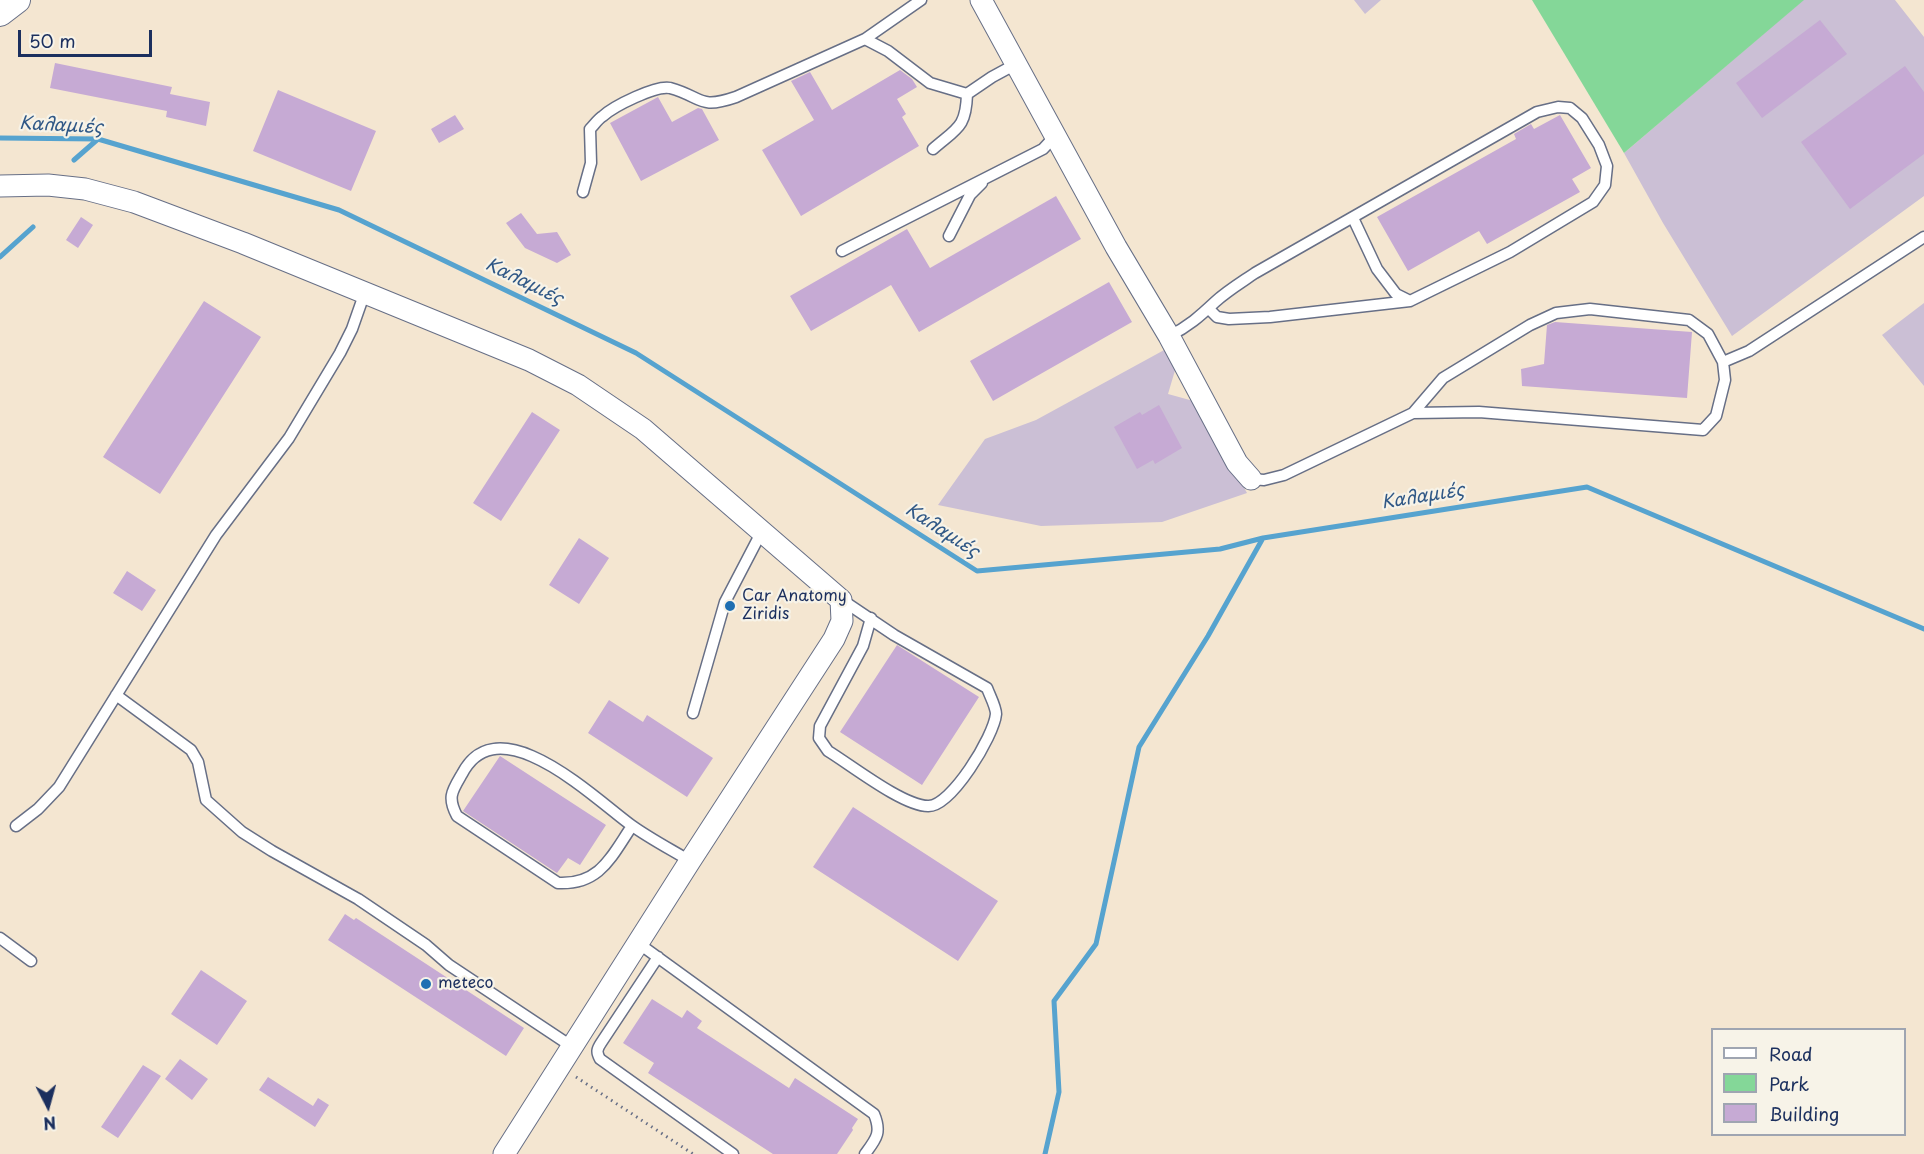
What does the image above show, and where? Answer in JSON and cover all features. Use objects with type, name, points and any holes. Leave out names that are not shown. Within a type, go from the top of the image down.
[{"type":"street","points":[[0,13],[17,0]]},
{"type":"street","points":[[981,0],[1116,247],[1169,336],[1237,463],[1251,479]]},
{"type":"street","points":[[0,186],[48,184],[85,189],[134,202],[243,243],[529,360],[578,385],[643,429],[841,600],[842,621],[834,639],[571,1046],[504,1154]]},
{"type":"lane","points":[[583,192],[591,163],[590,129],[603,115],[651,89],[668,88],[704,103],[717,104],[825,59],[866,39],[921,0]]},
{"type":"lane","points":[[866,39],[888,51],[930,83],[967,94]]},
{"type":"lane","points":[[967,94],[1016,64]]},
{"type":"lane","points":[[933,149],[962,124],[966,111],[967,94]]},
{"type":"lane","points":[[1169,336],[1188,327],[1215,302],[1255,273],[1537,112],[1558,107],[1570,108],[1582,118],[1599,145],[1607,166],[1605,185],[1593,202],[1510,252],[1410,301],[1270,317],[1229,318],[1217,316],[1209,309]]},
{"type":"lane","points":[[842,251],[1043,148],[1056,135]]},
{"type":"lane","points":[[949,236],[970,195],[988,176]]},
{"type":"lane","points":[[1353,218],[1377,269],[1396,294],[1410,301]]},
{"type":"lane","points":[[1723,362],[1749,351],[1924,237]]},
{"type":"lane","points":[[16,826],[38,809],[59,787],[216,535],[289,438],[340,353],[356,320],[364,292]]},
{"type":"lane","points":[[1251,479],[1264,480],[1284,475],[1413,413],[1443,378],[1530,325],[1556,313],[1590,309],[1689,320],[1708,334],[1723,362],[1725,380],[1721,400],[1716,416],[1703,430],[1479,412],[1413,413]]},
{"type":"lane","points":[[693,713],[725,602],[762,531]]},
{"type":"lane","points":[[841,600],[871,618],[894,635],[987,688],[996,713],[989,738],[962,779],[941,803],[928,807],[906,801],[828,751],[819,738],[820,726],[863,646],[871,618]]},
{"type":"lane","points":[[116,695],[191,750],[198,762],[206,800],[242,832],[358,899],[426,945],[449,965],[571,1046]]},
{"type":"lane","points":[[632,826],[603,868],[575,884],[558,883],[457,816],[451,805],[451,794],[469,760],[482,752],[501,748],[530,754],[559,770],[632,826],[690,861]]},
{"type":"lane","points":[[0,938],[31,961]]},
{"type":"lane","points":[[638,943],[874,1114],[879,1126],[876,1138],[865,1154]]},
{"type":"lane","points":[[658,957],[601,1042],[597,1049],[598,1055],[600,1059],[733,1154]]},
{"type":"path","points":[[559,1067],[693,1154]]},
{"type":"shaded area","points":[[1354,0],[1381,0],[1365,14]]},
{"type":"shaded area","points":[[1803,0],[1895,0],[1924,37],[1924,196],[1732,336],[1663,223],[1624,153]]},
{"type":"shaded area","points":[[1924,303],[1924,386],[1882,335]]},
{"type":"shaded area","points":[[1166,349],[1176,367],[1168,394],[1197,402],[1247,493],[1162,522],[1041,526],[938,505],[985,439],[1036,420]]},
{"type":"green space","points":[[1532,0],[1804,0],[1624,153]]},
{"type":"building","points":[[1820,20],[1847,54],[1762,118],[1736,83]]},
{"type":"building","points":[[55,63],[172,87],[170,94],[210,102],[206,126],[166,117],[167,111],[50,88]]},
{"type":"building","points":[[1905,66],[1924,92],[1924,154],[1850,209],[1801,142]]},
{"type":"building","points":[[900,70],[912,79],[917,87],[897,99],[906,114],[902,117],[919,146],[801,216],[762,150],[814,120],[791,81],[810,72],[832,110]]},
{"type":"building","points":[[278,90],[376,131],[351,191],[253,151]]},
{"type":"building","points":[[658,97],[672,122],[698,108],[702,109],[719,140],[641,181],[610,123]]},
{"type":"building","points":[[455,115],[464,129],[439,143],[431,129]]},
{"type":"building","points":[[1560,115],[1591,168],[1572,179],[1580,192],[1487,244],[1479,231],[1408,271],[1377,217],[1516,139],[1514,134],[1531,124],[1534,129]]},
{"type":"building","points":[[1056,196],[1081,239],[919,332],[891,285],[811,331],[790,296],[907,229],[930,268]]},
{"type":"building","points":[[521,213],[537,234],[557,232],[571,255],[557,263],[525,248],[506,223]]},
{"type":"building","points":[[81,217],[93,225],[78,248],[66,240]]},
{"type":"building","points":[[1109,282],[1132,322],[993,401],[970,361]]},
{"type":"building","points":[[204,301],[261,337],[160,494],[103,457]]},
{"type":"building","points":[[1555,322],[1692,332],[1687,398],[1522,386],[1521,369],[1544,364],[1547,325]]},
{"type":"building","points":[[1159,405],[1182,448],[1155,464],[1153,460],[1137,469],[1114,427],[1140,412],[1142,415]]},
{"type":"building","points":[[532,412],[560,430],[501,521],[473,503]]},
{"type":"building","points":[[579,538],[609,558],[579,604],[549,585]]},
{"type":"building","points":[[127,571],[156,590],[142,611],[113,593]]},
{"type":"building","points":[[897,645],[979,697],[922,785],[840,732]]},
{"type":"building","points":[[609,700],[643,722],[647,715],[713,758],[687,797],[588,733]]},
{"type":"building","points":[[500,756],[606,825],[580,865],[568,858],[557,873],[463,811]]},
{"type":"building","points":[[853,807],[998,901],[958,961],[813,867]]},
{"type":"building","name":"meteco","points":[[345,914],[354,920],[356,918],[524,1028],[506,1056],[328,940]]},
{"type":"building","points":[[201,970],[247,1001],[217,1045],[171,1014]]},
{"type":"building","points":[[652,999],[682,1018],[687,1010],[702,1021],[697,1028],[789,1088],[795,1078],[858,1119],[837,1154],[773,1154],[648,1073],[654,1063],[623,1043]]},
{"type":"building","points":[[180,1059],[208,1079],[192,1100],[165,1079]]},
{"type":"building","points":[[143,1065],[161,1076],[118,1138],[101,1127]]},
{"type":"building","points":[[268,1077],[313,1106],[318,1098],[329,1105],[315,1127],[259,1090]]},
{"type":"waterway","name":"Καλαμιές","points":[[0,138],[98,139],[339,210],[636,353],[977,571],[1220,549],[1263,538],[1587,487],[1924,629]]},
{"type":"waterway","points":[[74,160],[98,139]]},
{"type":"waterway","points":[[0,257],[33,227]]},
{"type":"waterway","points":[[1045,1154],[1059,1092],[1054,1001],[1096,944],[1139,747],[1208,636],[1263,538]]},
{"type":"place","name":"Car Anatomy Ziridis","points":[[730,606]]},
{"type":"place","name":"meteco","points":[[426,984]]}]
